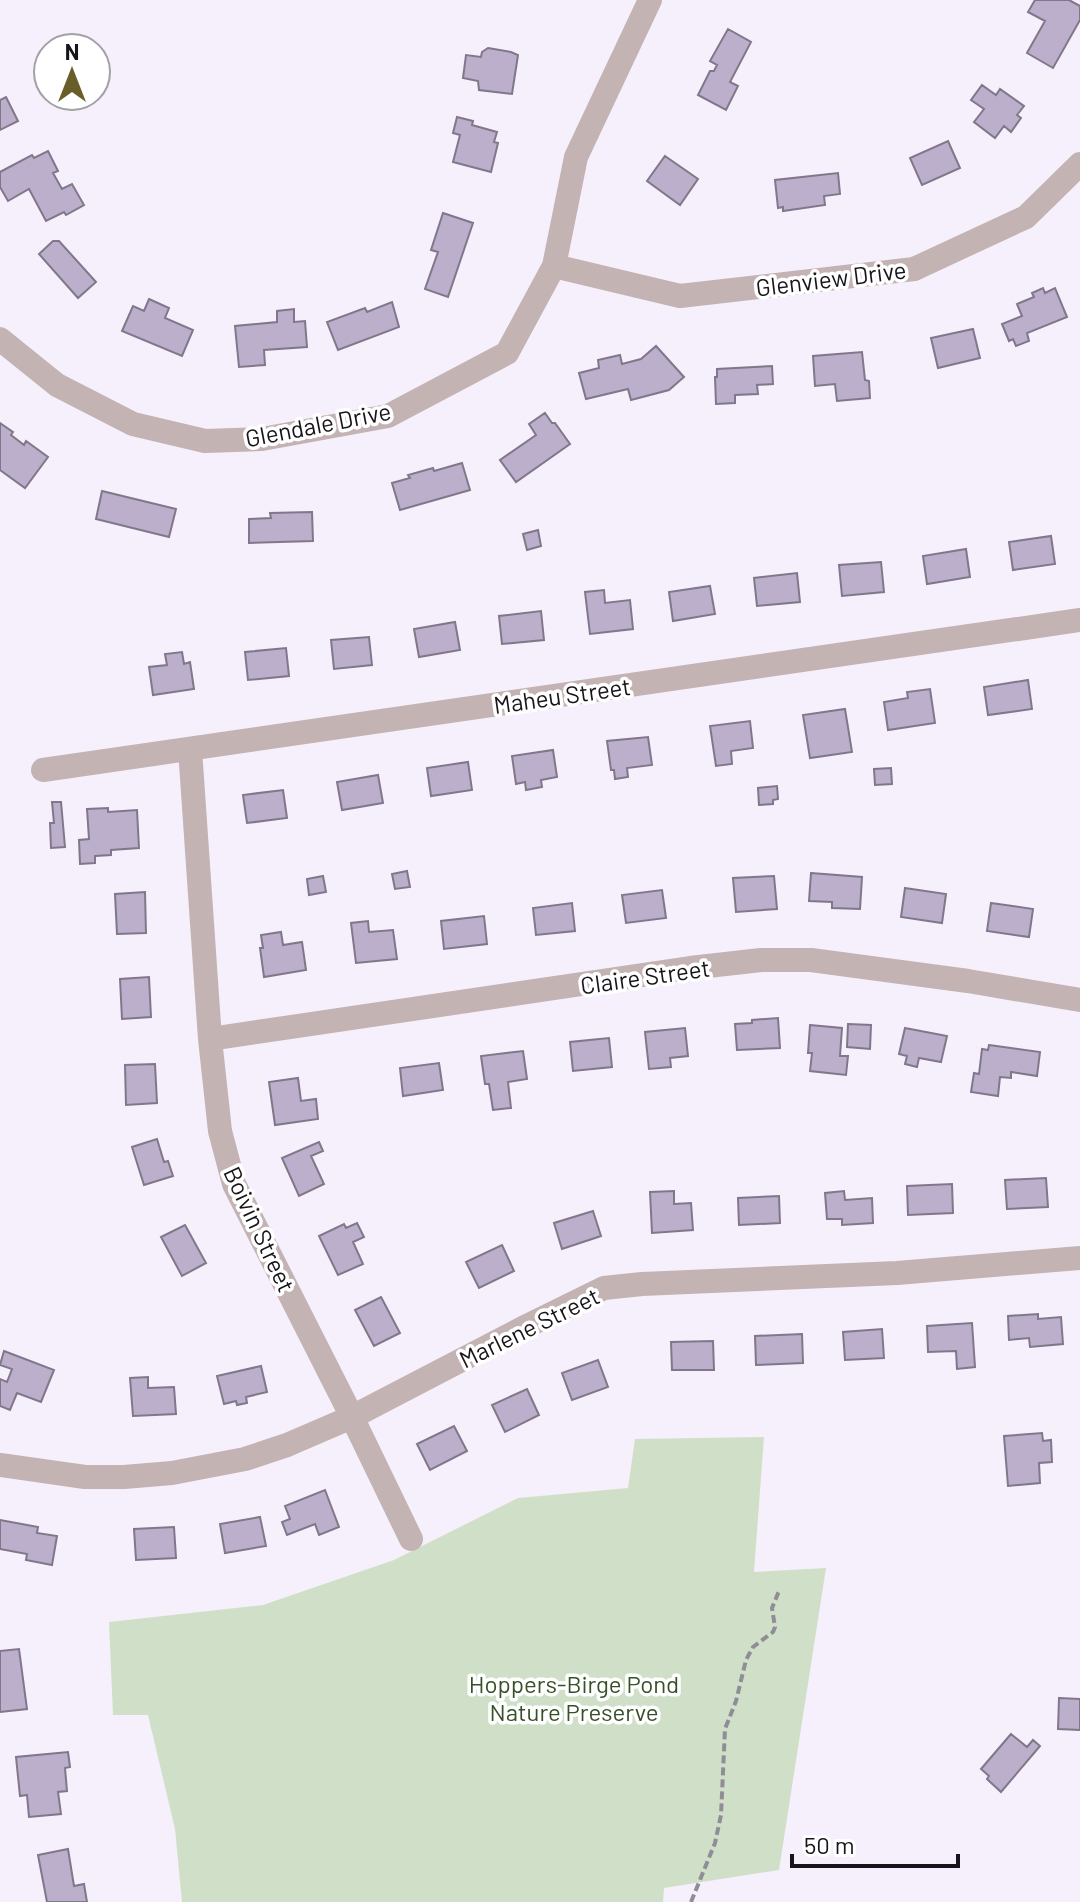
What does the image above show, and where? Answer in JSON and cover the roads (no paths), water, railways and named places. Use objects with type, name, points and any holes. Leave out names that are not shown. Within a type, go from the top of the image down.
[{"type":"street","name":"Glendale Drive","points":[[0,339],[57,385],[133,424],[205,441],[262,439],[388,416],[507,353],[554,266],[576,157],[650,0]]},
{"type":"street","name":"Glenview Drive","points":[[554,266],[680,296],[914,269],[1026,217],[1080,164]]},
{"type":"street","name":"Maheu Street","points":[[43,770],[1080,620]]},
{"type":"street","name":"Boivin Street","points":[[190,749],[210,1039],[220,1131],[234,1184],[411,1539]]},
{"type":"street","name":"Claire Street","points":[[210,1039],[761,960],[811,960],[858,965],[1080,1000]]},
{"type":"street","name":"Marlene Street","points":[[0,1465],[85,1477],[124,1477],[172,1473],[245,1459],[352,1417],[604,1288],[897,1273],[1080,1258]]},
{"type":"park label","name":"Hoppers-Birge Pond Nature Preserve","points":[[574,1697]]}]
